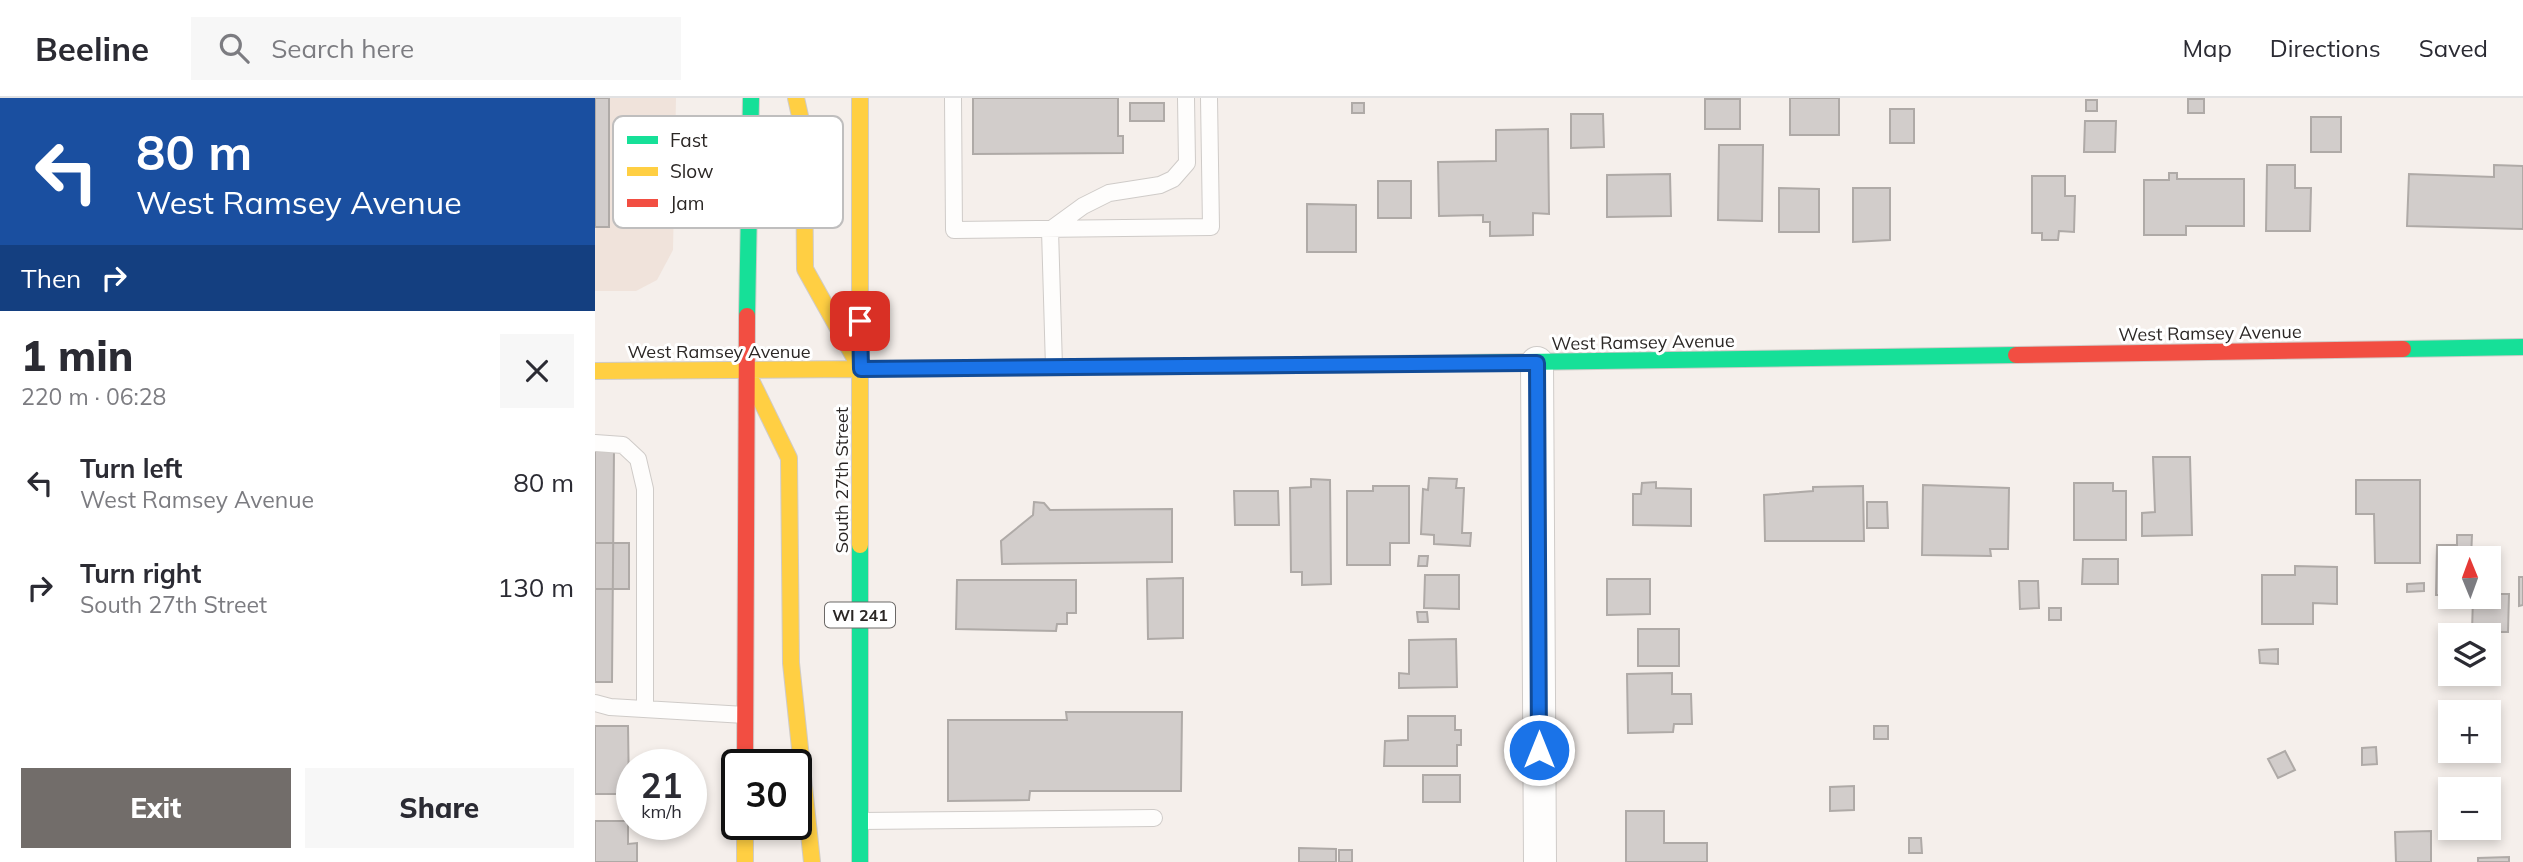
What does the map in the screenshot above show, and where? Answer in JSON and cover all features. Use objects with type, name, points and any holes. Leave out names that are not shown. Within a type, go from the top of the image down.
[{"type":"main road","points":[[751,98],[751,116]]},
{"type":"main road","points":[[796,98],[800,116]]},
{"type":"main road","name":"South 27th Street","points":[[860,98],[860,862]]},
{"type":"main road","points":[[745,749],[749,228]]},
{"type":"main road","points":[[804,228],[804,269],[861,369]]},
{"type":"main road","name":"West Ramsey Avenue","points":[[595,371],[1537,363],[2523,347]]},
{"type":"main road","points":[[746,370],[789,458],[791,663],[812,862]]},
{"type":"main road","points":[[745,840],[745,862]]},
{"type":"street","points":[[1537,363],[1540,862]]},
{"type":"lane","points":[[953,98],[954,230],[1211,227],[1209,98]]},
{"type":"lane","points":[[1050,230],[1083,206],[1109,193],[1160,185],[1173,180],[1188,163],[1186,98]]},
{"type":"lane","points":[[1050,230],[1054,367]]},
{"type":"lane","points":[[595,443],[623,445],[638,459],[645,489],[645,709]]},
{"type":"lane","points":[[595,704],[745,715]]},
{"type":"lane","points":[[859,821],[1154,818]]},
{"type":"shaded area","points":[[595,98],[676,98],[676,116],[613,116],[613,228],[673,228],[673,250],[657,280],[636,291],[595,291]]},
{"type":"building","points":[[595,98],[609,98],[609,227],[595,227]]},
{"type":"building","points":[[973,98],[1118,98],[1118,136],[1123,136],[1123,153],[973,154]]},
{"type":"building","points":[[1790,98],[1839,98],[1839,135],[1790,135]]},
{"type":"building","points":[[1705,99],[1740,99],[1740,129],[1705,129]]},
{"type":"building","points":[[2188,99],[2204,99],[2204,113],[2188,113]]},
{"type":"building","points":[[2086,100],[2097,100],[2097,111],[2086,111]]},
{"type":"building","points":[[1130,103],[1164,103],[1164,121],[1130,121]]},
{"type":"building","points":[[1352,103],[1364,103],[1364,113],[1352,113]]},
{"type":"building","points":[[1890,109],[1914,109],[1914,143],[1890,143]]},
{"type":"building","points":[[1571,114],[1603,114],[1604,147],[1571,148]]},
{"type":"building","points":[[2311,117],[2341,117],[2341,152],[2311,152]]},
{"type":"building","points":[[2085,121],[2116,121],[2115,152],[2084,152]]},
{"type":"building","points":[[1548,129],[1549,214],[1533,213],[1533,235],[1490,236],[1490,222],[1483,222],[1483,215],[1439,216],[1438,162],[1496,161],[1496,130]]},
{"type":"building","points":[[1719,145],[1763,145],[1762,221],[1718,220]]},
{"type":"building","points":[[2267,165],[2295,165],[2295,188],[2311,188],[2310,231],[2266,231]]},
{"type":"building","points":[[2494,165],[2523,166],[2523,229],[2407,226],[2409,174],[2494,177]]},
{"type":"building","points":[[2169,173],[2177,173],[2177,179],[2244,179],[2244,226],[2186,226],[2186,235],[2144,235],[2144,180],[2169,180]]},
{"type":"building","points":[[1670,174],[1671,216],[1607,217],[1607,175]]},
{"type":"building","points":[[2032,176],[2065,176],[2065,196],[2075,196],[2074,232],[2059,231],[2058,240],[2042,240],[2042,233],[2032,233]]},
{"type":"building","points":[[1378,181],[1411,181],[1411,218],[1378,218]]},
{"type":"building","points":[[1779,188],[1819,189],[1819,232],[1779,232]]},
{"type":"building","points":[[1853,188],[1890,188],[1890,240],[1853,242]]},
{"type":"building","points":[[1307,204],[1356,205],[1356,252],[1307,252]]},
{"type":"building","points":[[595,449],[614,449],[612,682],[595,682]]},
{"type":"building","points":[[2153,457],[2190,457],[2192,535],[2142,536],[2142,513],[2155,512]]},
{"type":"building","points":[[1429,478],[1457,479],[1456,488],[1464,488],[1462,533],[1471,533],[1470,546],[1434,544],[1434,535],[1421,534],[1423,489],[1428,490]]},
{"type":"building","points":[[1311,479],[1330,480],[1331,584],[1302,585],[1302,572],[1291,572],[1290,488],[1311,487]]},
{"type":"building","points":[[2356,480],[2420,480],[2420,563],[2375,563],[2374,514],[2356,514]]},
{"type":"building","points":[[1656,482],[1656,488],[1691,489],[1691,526],[1633,525],[1633,494],[1641,494],[1642,483]]},
{"type":"building","points":[[2074,483],[2113,483],[2113,491],[2126,491],[2126,540],[2074,540]]},
{"type":"building","points":[[1923,485],[2009,488],[2008,549],[1990,549],[1991,556],[1922,555]]},
{"type":"building","points":[[1373,486],[1409,486],[1409,543],[1390,543],[1390,565],[1347,565],[1347,491],[1373,491]]},
{"type":"building","points":[[1863,486],[1864,541],[1765,541],[1764,495],[1813,491],[1813,487]]},
{"type":"building","points":[[1234,491],[1278,491],[1279,525],[1235,525]]},
{"type":"building","points":[[1034,502],[1044,503],[1050,510],[1172,509],[1172,562],[1002,564],[1001,541],[1033,515]]},
{"type":"building","points":[[1867,502],[1887,502],[1888,528],[1867,528]]},
{"type":"building","points":[[2457,535],[2472,535],[2472,546],[2438,546],[2436,595],[2437,545],[2457,545]]},
{"type":"building","points":[[595,543],[629,543],[629,589],[595,589]]},
{"type":"building","points":[[1419,556],[1428,556],[1427,566],[1418,566]]},
{"type":"building","points":[[2083,559],[2118,559],[2118,584],[2082,584]]},
{"type":"building","points":[[2295,566],[2337,567],[2337,604],[2313,603],[2313,624],[2262,624],[2262,575],[2295,575]]},
{"type":"building","points":[[1425,575],[1459,575],[1459,609],[1424,608]]},
{"type":"building","points":[[2519,577],[2523,577],[2523,605],[2519,606]]},
{"type":"building","points":[[1183,578],[1183,638],[1148,639],[1147,579]]},
{"type":"building","points":[[1607,579],[1650,579],[1650,614],[1607,615]]},
{"type":"building","points":[[957,580],[1076,580],[1076,613],[1067,613],[1067,624],[1057,624],[1056,631],[956,629]]},
{"type":"building","points":[[2019,581],[2038,581],[2039,608],[2020,609]]},
{"type":"building","points":[[2424,583],[2424,591],[2407,592],[2407,584]]},
{"type":"building","points":[[2501,594],[2509,594],[2508,632],[2501,632],[2501,623],[2472,623],[2473,609],[2501,609]]},
{"type":"building","points":[[2049,608],[2061,608],[2061,620],[2049,620]]},
{"type":"building","points":[[1417,612],[1427,612],[1428,622],[1418,622]]},
{"type":"building","points":[[1638,629],[1679,629],[1679,666],[1638,666]]},
{"type":"building","points":[[1456,639],[1457,687],[1399,688],[1399,673],[1409,674],[1409,640]]},
{"type":"building","points":[[2278,649],[2278,664],[2260,663],[2259,650]]},
{"type":"building","points":[[1672,673],[1672,694],[1691,694],[1692,724],[1674,724],[1673,732],[1628,733],[1627,674]]},
{"type":"building","points":[[1066,712],[1182,712],[1181,791],[1030,791],[1029,800],[948,801],[948,720],[1067,720]]},
{"type":"building","points":[[1408,716],[1455,716],[1455,730],[1461,730],[1461,745],[1457,745],[1457,766],[1384,766],[1385,741],[1408,740]]},
{"type":"building","points":[[595,726],[628,726],[628,749],[616,749],[616,794],[595,794]]},
{"type":"building","points":[[1874,726],[1888,726],[1888,739],[1874,739]]},
{"type":"building","points":[[2376,747],[2377,764],[2362,765],[2362,748]]},
{"type":"building","points":[[2285,751],[2295,770],[2278,778],[2268,759]]},
{"type":"building","points":[[1423,775],[1460,775],[1460,802],[1423,802]]},
{"type":"building","points":[[1854,786],[1854,810],[1830,811],[1830,787]]},
{"type":"building","points":[[1626,811],[1664,811],[1664,843],[1707,843],[1707,862],[1626,862]]},
{"type":"building","points":[[595,821],[616,821],[616,840],[628,840],[628,844],[637,843],[637,862],[595,862]]},
{"type":"building","points":[[2431,831],[2431,862],[2396,862],[2395,832]]},
{"type":"building","points":[[1909,838],[1921,838],[1922,853],[1909,853]]},
{"type":"building","points":[[1299,848],[1336,849],[1336,862],[1299,862]]},
{"type":"building","points":[[1339,850],[1352,850],[1352,862],[1339,862]]},
{"type":"building","points":[[2509,857],[2509,862],[2478,862],[2478,858]]},
{"type":"traffic: fast","points":[[751,98],[751,116]]},
{"type":"traffic: fast","points":[[747,316],[749,228]]},
{"type":"traffic: fast","points":[[2403,349],[2523,347]]},
{"type":"traffic: fast","points":[[1388,364],[2016,355]]},
{"type":"traffic: fast","points":[[860,545],[860,862]]},
{"type":"traffic: slow","points":[[796,98],[800,116]]},
{"type":"traffic: slow","points":[[860,98],[860,545]]},
{"type":"traffic: slow","points":[[805,228],[805,269],[858,364]]},
{"type":"traffic: slow","points":[[595,371],[978,368]]},
{"type":"traffic: slow","points":[[750,378],[789,458],[791,663],[812,862]]},
{"type":"traffic: slow","points":[[745,840],[745,862]]},
{"type":"traffic: jam","points":[[745,749],[747,316]]},
{"type":"traffic: jam","points":[[2016,355],[2403,349]]},
{"type":"traffic: jam","points":[[978,368],[1388,364]]},
{"type":"route","points":[[860,321],[861,369],[1537,363],[1539,750]]}]
